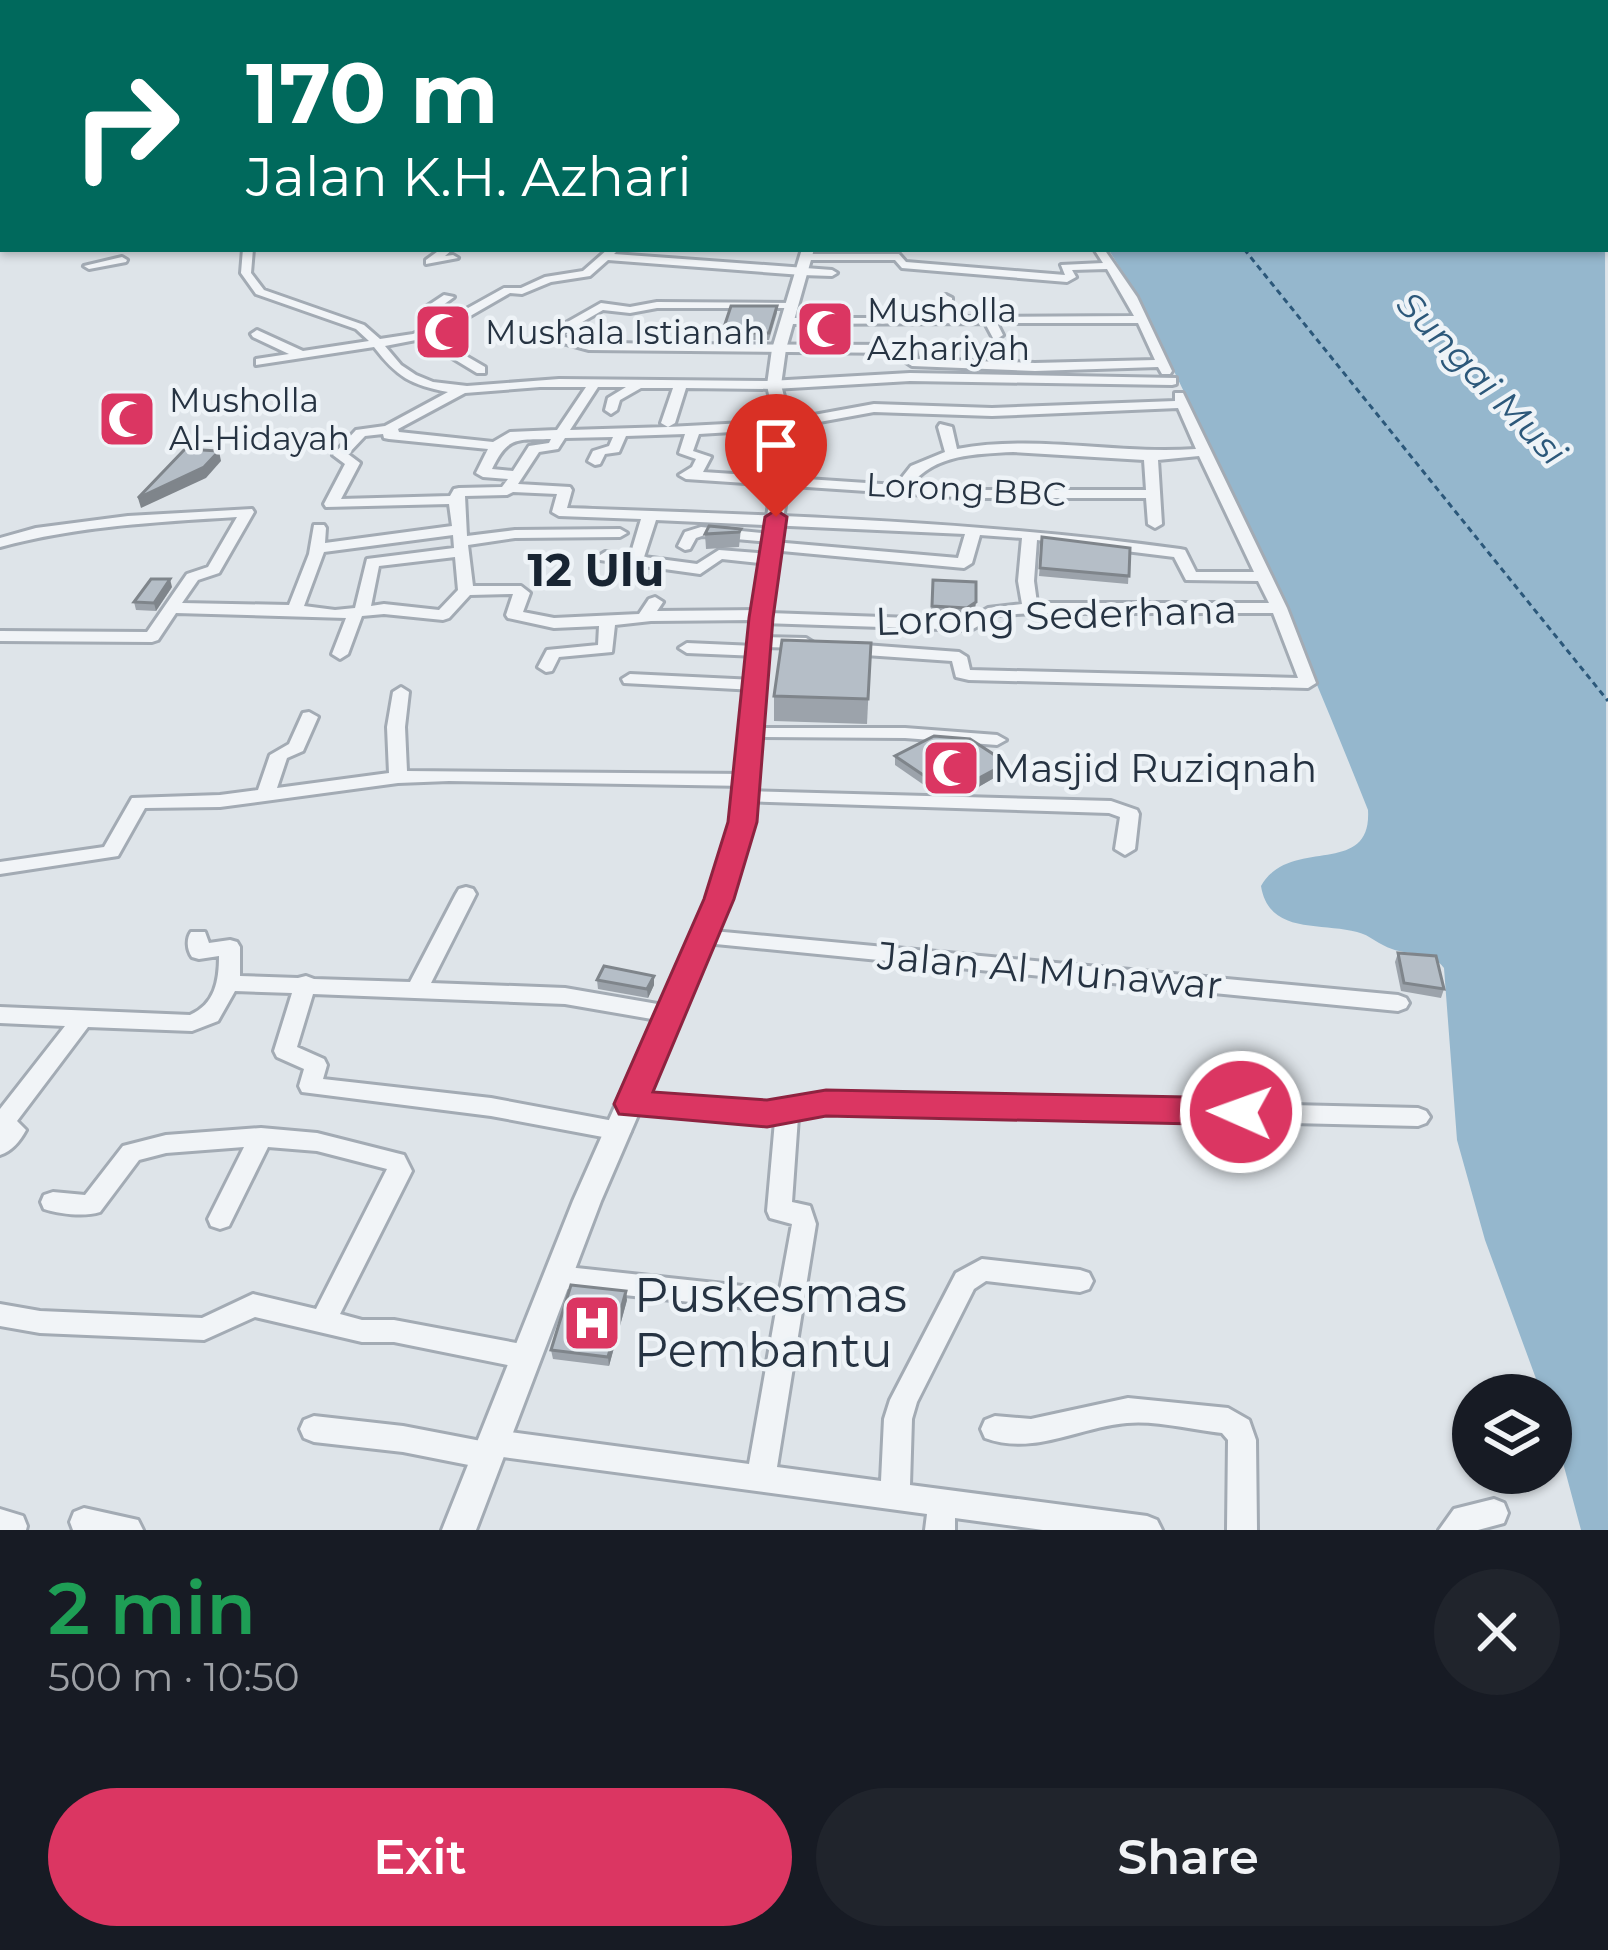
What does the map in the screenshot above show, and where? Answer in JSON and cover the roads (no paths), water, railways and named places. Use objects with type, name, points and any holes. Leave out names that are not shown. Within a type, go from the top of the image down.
[{"type":"street","points":[[248,252],[246,273],[260,292],[360,326],[395,367],[411,378],[460,392]]},
{"type":"street","points":[[687,648],[758,646],[958,657],[962,673],[969,675],[1308,683],[1279,608],[1172,381],[1102,252]]},
{"type":"street","points":[[260,362],[422,334],[508,290],[522,291],[548,279],[583,275],[611,253],[689,270],[799,282],[898,321],[1141,320]]},
{"type":"street","points":[[689,270],[698,255],[713,255]]},
{"type":"street","points":[[909,350],[589,346],[547,338],[598,306],[799,282],[899,257],[902,265],[1020,278],[1070,278],[1064,267],[1110,266]]},
{"type":"street","points":[[89,266],[122,258]]},
{"type":"street","points":[[621,275],[635,260]]},
{"type":"street","points":[[799,282],[832,273]]},
{"type":"street","points":[[459,1530],[558,1277],[723,886],[747,788],[761,616],[780,483],[778,349],[799,282]]},
{"type":"street","points":[[448,297],[429,309],[461,317]]},
{"type":"street","points":[[945,320],[946,298]]},
{"type":"street","points":[[988,320],[997,335]]},
{"type":"street","points":[[898,321],[910,361],[1034,367],[1162,363]]},
{"type":"street","points":[[257,334],[301,355]]},
{"type":"street","points":[[422,334],[481,370]]},
{"type":"street","points":[[530,384],[542,370]]},
{"type":"street","points":[[456,500],[331,504],[353,463],[340,455],[361,433],[388,429],[460,392],[530,384],[775,384],[910,377],[1172,381]]},
{"type":"street","points":[[1092,382],[1094,416]]},
{"type":"street","points":[[611,410],[614,398],[630,392],[637,383]]},
{"type":"street","points":[[172,608],[446,614],[466,591],[459,493],[513,481],[534,449],[553,446],[594,384]]},
{"type":"street","points":[[668,423],[681,384]]},
{"type":"street","points":[[1054,413],[1094,416],[1183,404]]},
{"type":"street","points":[[559,512],[565,490],[483,473],[496,446],[511,436],[557,438],[781,425],[874,408],[1094,416],[1143,412]]},
{"type":"street","points":[[945,428],[951,451]]},
{"type":"street","points":[[388,429],[393,436],[496,446]]},
{"type":"street","name":"Lorong BBC","points":[[693,430],[686,453],[704,457],[698,470],[687,471],[687,476],[951,492],[1152,494]]},
{"type":"street","points":[[595,461],[602,451],[614,449],[622,431]]},
{"type":"street","points":[[901,488],[914,467],[951,451],[1151,456],[1204,452]]},
{"type":"street","points":[[1151,456],[1155,524]]},
{"type":"street","points":[[378,503],[388,480]]},
{"type":"street","points":[[946,527],[951,492]]},
{"type":"street","points":[[0,543],[43,531],[246,510],[214,571],[192,577],[152,637],[0,637]]},
{"type":"street","points":[[537,512],[650,518],[964,563],[974,530]]},
{"type":"street","points":[[636,560],[650,518]]},
{"type":"street","points":[[685,546],[690,535],[703,531],[773,534],[946,527],[1181,554],[1191,577],[1262,576]]},
{"type":"street","points":[[295,610],[319,528]]},
{"type":"street","points":[[316,549],[514,534],[620,532]]},
{"type":"street","points":[[605,557],[700,569],[719,554],[773,534]]},
{"type":"street","points":[[1030,536],[1025,581],[1030,608]]},
{"type":"street","points":[[340,654],[359,612],[372,562],[459,541]]},
{"type":"street","name":"Lorong Sederhana","points":[[466,591],[519,590],[514,615],[548,622],[607,620],[652,609],[971,625],[994,611],[1030,608],[1279,608]]},
{"type":"street","points":[[546,667],[553,653],[606,649],[607,620]]},
{"type":"street","points":[[630,679],[755,685]]},
{"type":"street","points":[[398,777],[396,727],[401,692]]},
{"type":"street","points":[[266,797],[279,754],[297,747],[309,717]]},
{"type":"street","points":[[751,734],[905,734],[997,740]]},
{"type":"street","points":[[0,868],[111,852],[139,802],[266,797],[398,777],[747,788],[1111,807],[1130,814],[1125,849]]},
{"type":"street","points":[[418,987],[466,894]]},
{"type":"street","points":[[0,1015],[192,1023],[210,1015],[230,983],[230,947],[199,952],[198,937]]},
{"type":"street","name":"Jalan Al Munawar","points":[[703,938],[1398,1003]]},
{"type":"street","points":[[230,983],[565,996],[669,1014]]},
{"type":"street","points":[[306,983],[285,1051],[316,1065],[310,1086],[625,1118],[787,1112],[826,1103],[1418,1117]]},
{"type":"street","points":[[0,1146],[14,1130],[4,1120],[81,1020]]},
{"type":"street","points":[[761,1477],[804,1223],[801,1213],[779,1211],[787,1112]]},
{"type":"street","points":[[220,1219],[261,1137]]},
{"type":"street","points":[[53,1202],[91,1205],[125,1158],[138,1150],[261,1137],[317,1142],[400,1164],[322,1323]]},
{"type":"street","points":[[895,1498],[898,1418],[965,1281],[982,1270],[1080,1281]]},
{"type":"street","points":[[558,1277],[792,1302]]},
{"type":"street","points":[[0,1315],[40,1322],[204,1329],[253,1306],[322,1323],[394,1331],[527,1357]]},
{"type":"street","points":[[995,1429],[1031,1432],[1128,1410],[1228,1421],[1242,1440],[1242,1530]]},
{"type":"street","points":[[314,1429],[761,1477],[895,1498],[941,1517],[1147,1530]]},
{"type":"street","points":[[1454,1530],[1464,1519],[1494,1514]]},
{"type":"street","points":[[84,1522],[128,1530]]},
{"type":"water","name":"Sungai Musi","points":[[1110,252],[1605,252],[1608,1530],[1581,1530],[1571,1494],[1572,1374],[1534,1374],[1485,1240],[1457,1140],[1444,968],[1433,958],[1392,949],[1362,933],[1298,924],[1274,912],[1266,902],[1261,886],[1274,871],[1357,844],[1366,831],[1368,810],[1235,498],[1150,321]]},
{"type":"place","name":"Musholla Azhariyah","points":[[825,329]]},
{"type":"place","name":"Mushala Istianah","points":[[443,332]]},
{"type":"place","name":"Musholla Al-Hidayah","points":[[127,419]]},
{"type":"place","name":"Masjid Ruziqnah","points":[[951,768]]},
{"type":"place","name":"Puskesmas Pembantu","points":[[592,1323]]},
{"type":"district","name":"12 Ulu","points":[[596,570]]}]
